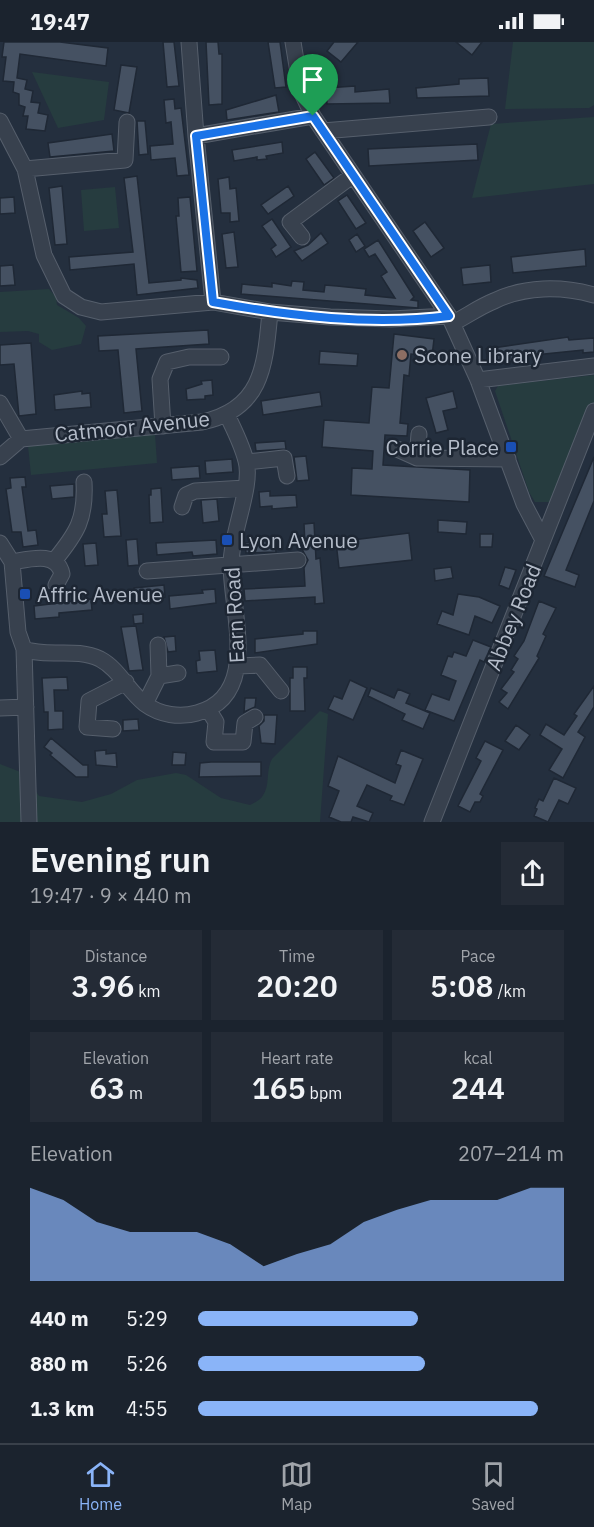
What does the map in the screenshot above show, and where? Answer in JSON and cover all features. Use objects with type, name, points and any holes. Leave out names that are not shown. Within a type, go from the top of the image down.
[{"type":"street","points":[[189,42],[213,302]]},
{"type":"street","points":[[293,42],[301,91],[313,116],[451,320],[478,380],[524,504],[543,540]]},
{"type":"street","points":[[196,136],[313,116]]},
{"type":"street","points":[[323,131],[489,117]]},
{"type":"street","points":[[0,121],[25,170],[44,255],[64,296],[81,307],[101,312],[213,302],[270,312],[451,320],[494,300],[519,292],[551,289],[594,295]]},
{"type":"street","points":[[25,170],[124,160],[127,122]]},
{"type":"street","points":[[302,237],[290,222],[352,176]]},
{"type":"street","name":"Catmoor Avenue","points":[[21,439],[202,422],[227,415],[244,403],[256,386],[267,346],[270,312]]},
{"type":"street","points":[[163,426],[160,379],[167,362],[189,357],[222,357]]},
{"type":"street","points":[[478,380],[594,366]]},
{"type":"street","points":[[0,402],[21,439],[0,457]]},
{"type":"street","name":"Abbey Road","points":[[432,822],[594,411]]},
{"type":"street","name":"Earn Road","points":[[208,710],[232,690],[238,666],[231,563],[235,526],[245,488],[247,462],[227,415]]},
{"type":"street","points":[[417,458],[419,434]]},
{"type":"street","points":[[397,449],[417,458],[508,459]]},
{"type":"street","points":[[247,462],[284,458],[287,476]]},
{"type":"street","points":[[54,561],[77,531],[83,517],[84,482]]},
{"type":"street","points":[[182,507],[186,495],[195,491],[245,488]]},
{"type":"street","points":[[524,504],[540,509],[555,508]]},
{"type":"street","points":[[0,543],[12,562],[19,638],[24,649],[29,822]]},
{"type":"street","points":[[12,562],[43,558],[54,561],[60,567],[62,574],[56,585]]},
{"type":"street","points":[[147,571],[231,563],[298,560]]},
{"type":"street","points":[[0,595],[16,593]]},
{"type":"street","points":[[145,704],[159,676],[158,645]]},
{"type":"street","points":[[24,649],[34,653],[71,652],[88,655],[108,664],[145,704],[171,715],[187,715],[208,710],[216,722],[214,742],[243,742],[245,723],[255,717]]},
{"type":"street","points":[[238,666],[260,665],[281,691]]},
{"type":"street","points":[[159,676],[178,673]]},
{"type":"street","points":[[113,729],[87,727],[89,701],[126,682]]},
{"type":"street","points":[[0,708],[26,707]]},
{"type":"green space","points":[[513,42],[594,42],[594,105],[589,108],[505,109]]},
{"type":"green space","points":[[32,72],[109,82],[104,120],[58,128]]},
{"type":"green space","points":[[594,117],[594,184],[472,198],[491,124]]},
{"type":"green space","points":[[115,187],[119,228],[84,231],[81,190]]},
{"type":"green space","points":[[49,289],[56,297],[57,305],[79,318],[86,326],[81,344],[52,350],[39,342],[39,334],[28,331],[0,332],[0,292]]},
{"type":"green space","points":[[594,375],[594,410],[552,502],[535,502],[529,492],[495,391],[498,386]]},
{"type":"green space","points":[[155,434],[157,463],[31,475],[28,446]]},
{"type":"green space","points":[[320,711],[328,714],[320,822],[0,822],[0,764],[23,773],[39,796],[82,802],[111,794],[137,780],[176,773],[186,775],[221,798],[250,805],[260,799],[265,792],[272,759]]},
{"type":"building","points":[[4,42],[60,42],[108,48],[106,66],[20,54],[17,78],[27,80],[25,89],[33,91],[31,102],[40,103],[38,113],[48,115],[45,131],[26,129],[28,116],[23,116],[25,107],[19,105],[19,94],[13,92],[14,82],[3,81],[6,57],[2,57]]},
{"type":"building","points":[[163,42],[174,42],[179,86],[167,87]]},
{"type":"building","points":[[206,42],[218,42],[219,54],[222,54],[222,104],[209,105]]},
{"type":"building","points":[[268,42],[280,42],[286,87],[275,88]]},
{"type":"building","points":[[334,42],[358,42],[341,62],[327,51]]},
{"type":"building","points":[[456,42],[482,42],[472,55]]},
{"type":"building","points":[[121,65],[137,67],[129,113],[114,110]]},
{"type":"building","points":[[488,78],[489,96],[417,98],[416,88],[459,84],[459,79]]},
{"type":"building","points":[[355,86],[355,92],[389,89],[390,103],[327,104],[326,88]]},
{"type":"building","points":[[276,95],[279,112],[227,120],[226,110]]},
{"type":"building","points":[[174,99],[175,109],[181,108],[189,175],[177,176],[175,158],[151,160],[150,146],[173,144],[171,122],[166,123],[164,100]]},
{"type":"building","points":[[137,121],[145,121],[148,154],[139,155]]},
{"type":"building","points":[[112,134],[114,151],[50,157],[48,143]]},
{"type":"building","points":[[282,142],[283,153],[266,156],[267,159],[257,160],[257,157],[234,161],[232,150]]},
{"type":"building","points":[[477,144],[478,160],[369,166],[368,149]]},
{"type":"building","points":[[315,152],[334,178],[324,185],[306,159]]},
{"type":"building","points":[[137,176],[149,283],[181,280],[181,278],[197,280],[198,288],[137,295],[134,264],[70,270],[69,257],[133,252],[124,178]]},
{"type":"building","points":[[229,177],[230,189],[236,188],[239,221],[230,222],[230,213],[221,213],[218,179]]},
{"type":"building","points":[[62,186],[67,244],[55,245],[49,188]]},
{"type":"building","points":[[288,186],[294,196],[268,214],[261,205]]},
{"type":"building","points":[[347,195],[366,223],[356,229],[338,201]]},
{"type":"building","points":[[14,197],[15,213],[0,214],[0,198]]},
{"type":"building","points":[[190,197],[197,271],[181,272],[176,216],[179,216],[178,198]]},
{"type":"building","points":[[272,219],[291,247],[276,257],[271,249],[276,245],[262,226]]},
{"type":"building","points":[[425,222],[444,248],[431,257],[413,231]]},
{"type":"building","points":[[234,232],[238,267],[226,268],[222,234]]},
{"type":"building","points":[[321,233],[328,243],[302,261],[294,251],[308,245]]},
{"type":"building","points":[[357,234],[365,246],[356,252],[349,240]]},
{"type":"building","points":[[378,240],[414,297],[411,300],[418,301],[418,308],[241,294],[242,284],[272,287],[272,283],[291,286],[292,281],[304,282],[303,290],[324,292],[325,285],[337,286],[366,289],[365,295],[395,298],[381,276],[387,272],[375,254],[369,257],[364,249]]},
{"type":"building","points":[[585,249],[586,266],[513,273],[511,257]]},
{"type":"building","points":[[13,265],[15,285],[0,286],[0,266]]},
{"type":"building","points":[[490,265],[491,282],[463,285],[461,268]]},
{"type":"building","points":[[208,330],[209,344],[136,349],[142,411],[124,413],[118,350],[99,351],[98,336]]},
{"type":"building","points":[[394,334],[434,339],[432,356],[411,354],[409,376],[404,375],[400,423],[408,424],[407,436],[385,435],[383,465],[470,470],[469,502],[351,495],[352,468],[372,469],[373,451],[322,447],[324,420],[369,423],[372,387],[389,388]]},
{"type":"building","points":[[568,337],[569,340],[594,338],[594,352],[583,353],[583,350],[515,357],[515,361],[488,364],[486,349]]},
{"type":"building","points":[[31,343],[36,414],[19,416],[14,364],[0,365],[0,345]]},
{"type":"building","points":[[320,351],[358,354],[357,366],[319,364]]},
{"type":"building","points":[[212,380],[213,395],[205,396],[205,399],[187,400],[186,389],[202,384],[201,381]]},
{"type":"building","points":[[82,391],[82,394],[90,393],[91,407],[55,410],[54,395]]},
{"type":"building","points":[[453,391],[457,408],[443,411],[448,430],[436,433],[426,398]]},
{"type":"building","points":[[320,392],[322,406],[263,415],[261,401]]},
{"type":"building","points":[[285,441],[286,449],[256,451],[255,443]]},
{"type":"building","points":[[306,456],[309,480],[297,481],[294,457]]},
{"type":"building","points":[[594,457],[594,501],[566,570],[579,575],[575,587],[544,576]]},
{"type":"building","points":[[232,459],[233,472],[206,474],[205,461]]},
{"type":"building","points":[[199,466],[200,478],[172,480],[171,468]]},
{"type":"building","points":[[25,477],[26,487],[22,487],[28,531],[36,530],[38,545],[23,547],[21,532],[12,532],[6,489],[11,488],[10,478]]},
{"type":"building","points":[[74,484],[74,497],[52,499],[50,486]]},
{"type":"building","points":[[161,488],[163,522],[150,523],[149,495],[151,495],[151,489]]},
{"type":"building","points":[[117,490],[121,536],[104,537],[102,514],[107,514],[105,491]]},
{"type":"building","points":[[270,491],[270,496],[296,495],[297,507],[272,509],[272,506],[260,507],[259,492]]},
{"type":"building","points":[[217,499],[219,521],[203,523],[201,500]]},
{"type":"building","points":[[438,520],[467,522],[466,534],[438,532]]},
{"type":"building","points":[[314,523],[316,559],[320,558],[324,603],[315,604],[315,597],[245,601],[244,589],[305,586],[304,568],[308,560],[302,544],[305,544],[304,524]]},
{"type":"building","points":[[409,533],[412,560],[339,568],[336,542]]},
{"type":"building","points":[[480,534],[493,534],[492,547],[480,547]]},
{"type":"building","points":[[137,539],[139,565],[128,566],[126,540]]},
{"type":"building","points":[[216,540],[217,554],[193,556],[192,552],[157,555],[156,543]]},
{"type":"building","points":[[275,540],[276,552],[246,553],[245,543]]},
{"type":"building","points":[[96,543],[98,565],[85,566],[83,544]]},
{"type":"building","points":[[451,567],[453,578],[435,581],[434,569]]},
{"type":"building","points":[[505,567],[516,570],[509,589],[499,585]]},
{"type":"building","points":[[164,585],[165,597],[135,600],[134,588]]},
{"type":"building","points":[[215,589],[216,603],[170,609],[169,596],[203,593],[202,590]]},
{"type":"building","points":[[458,594],[479,597],[500,606],[492,623],[475,616],[469,635],[437,624],[442,611],[453,615]]},
{"type":"building","points":[[91,599],[92,610],[59,613],[59,617],[35,619],[34,606]]},
{"type":"building","points":[[539,601],[556,608],[543,634],[546,636],[537,656],[539,658],[508,709],[499,702],[507,693],[501,689],[514,672],[511,670],[518,659],[514,656],[524,641]]},
{"type":"building","points":[[143,614],[143,623],[134,624],[133,615]]},
{"type":"building","points":[[136,626],[143,670],[129,671],[121,627]]},
{"type":"building","points":[[303,631],[317,631],[317,644],[255,653],[255,639],[303,634]]},
{"type":"building","points":[[175,636],[176,651],[168,652],[164,637]]},
{"type":"building","points":[[473,640],[491,647],[484,662],[480,660],[454,721],[425,710],[432,694],[449,700],[456,681],[441,675],[448,656],[452,657],[454,652],[466,656]]},
{"type":"building","points":[[215,650],[217,671],[197,673],[196,661],[200,660],[199,651]]},
{"type":"building","points":[[293,667],[307,667],[307,678],[304,678],[305,711],[290,711],[290,678],[293,678]]},
{"type":"building","points":[[67,677],[68,690],[54,690],[55,711],[63,711],[63,729],[48,730],[48,712],[44,712],[42,678]]},
{"type":"building","points":[[350,680],[367,688],[353,720],[328,709],[334,696],[342,699]]},
{"type":"building","points":[[594,686],[594,707],[578,732],[585,737],[563,778],[549,770],[562,749],[540,735],[546,724],[564,735],[577,716],[574,714]]},
{"type":"building","points":[[371,688],[394,698],[398,689],[410,694],[406,703],[430,713],[423,729],[402,720],[405,714],[368,696]]},
{"type":"building","points":[[245,698],[256,698],[255,707],[244,712]]},
{"type":"building","points":[[264,715],[277,715],[275,744],[261,743],[259,726],[264,721]]},
{"type":"building","points":[[138,719],[139,730],[123,731],[123,720]]},
{"type":"building","points":[[516,725],[530,735],[519,750],[505,741]]},
{"type":"building","points":[[51,738],[83,765],[88,765],[88,777],[76,777],[50,755],[52,753],[44,747]]},
{"type":"building","points":[[485,741],[503,750],[480,794],[483,796],[480,802],[475,802],[470,812],[458,806],[481,761],[476,758]]},
{"type":"building","points":[[106,750],[106,754],[116,753],[117,767],[96,765],[95,751]]},
{"type":"building","points":[[401,750],[423,759],[404,805],[390,800],[392,796],[367,785],[357,806],[373,813],[369,822],[353,817],[351,822],[341,822],[329,817],[339,791],[328,786],[338,756],[395,783],[401,766],[396,764]]},
{"type":"building","points":[[173,752],[186,753],[185,765],[172,765]]},
{"type":"building","points":[[261,762],[261,776],[199,777],[200,763]]},
{"type":"building","points":[[554,778],[576,788],[568,804],[559,800],[548,822],[534,816],[537,809],[535,808],[539,799],[543,801]]},
{"type":"place","name":"Scone Library","points":[[402,355]]},
{"type":"place","name":"Corrie Place","points":[[511,447]]},
{"type":"place","name":"Lyon Avenue","points":[[227,540]]},
{"type":"place","name":"Affric Avenue","points":[[25,594]]},
{"type":"route","points":[[313,116],[449,316],[391,319],[330,317],[270,312],[213,302],[196,136],[313,116]]}]
